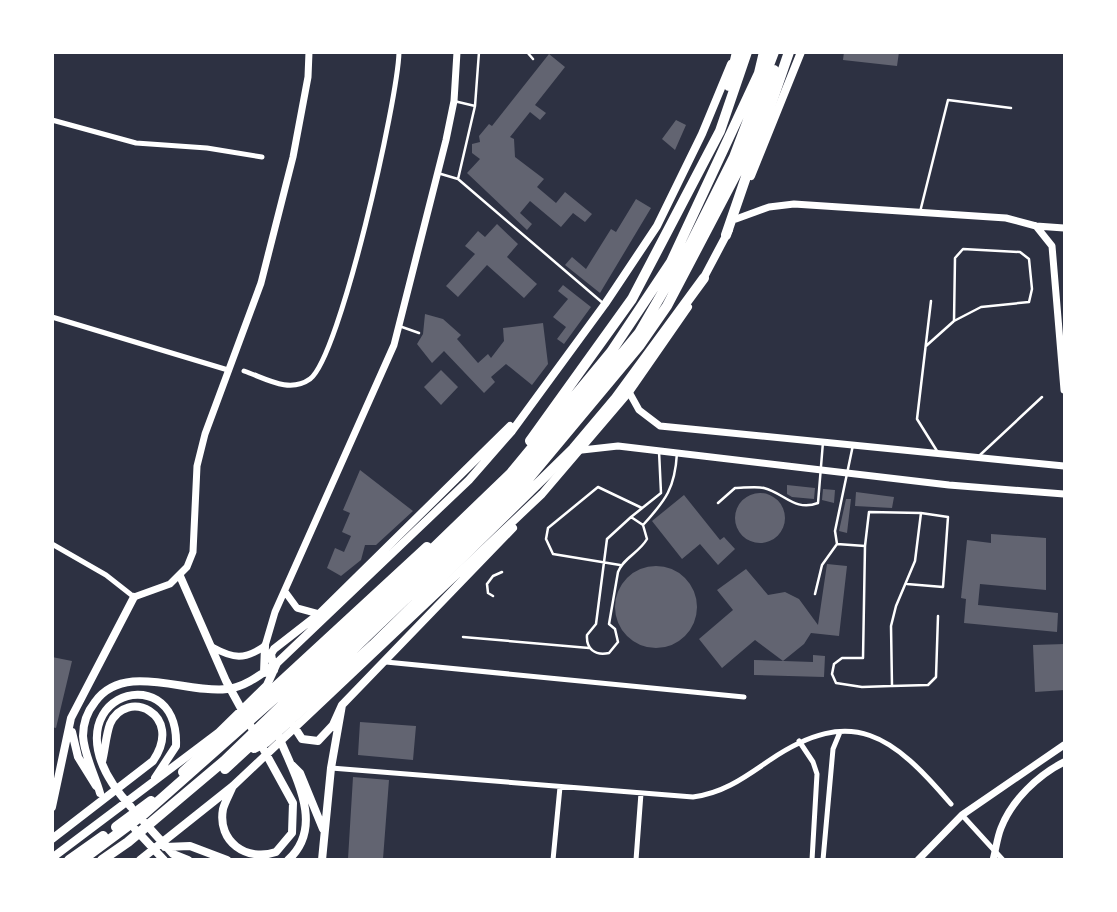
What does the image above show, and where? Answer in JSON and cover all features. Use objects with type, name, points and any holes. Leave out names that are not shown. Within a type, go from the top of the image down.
[{"type":"highway","points":[[720,131],[736,52]]},
{"type":"highway","points":[[69,859],[153,799],[221,733],[426,548],[527,444],[632,299],[720,131],[747,52]]},
{"type":"highway","points":[[752,87],[757,52]]},
{"type":"highway","points":[[82,859],[144,814],[309,668],[511,473],[611,352],[671,262],[752,87],[764,52]]},
{"type":"highway","points":[[102,859],[128,842],[224,761],[524,472],[639,333],[688,249],[734,157],[774,52]]},
{"type":"highway","points":[[117,857],[239,757],[520,489],[640,345],[667,306],[742,163],[780,52]]},
{"type":"highway","points":[[726,234],[789,52]]},
{"type":"highway","points":[[224,761],[266,742],[485,538],[573,449],[660,339],[704,278]]},
{"type":"main road","points":[[100,793],[83,738],[84,723],[98,697],[109,688],[133,681],[218,690],[248,682],[285,656],[469,480],[505,439],[605,304],[657,226],[702,134],[736,52]]},
{"type":"main road","points":[[537,396],[319,614],[274,649],[271,660],[296,735],[302,739],[318,741],[326,736],[342,705],[386,662],[583,450],[629,392],[692,302],[736,219],[801,52]]},
{"type":"main road","points":[[140,859],[233,786],[542,494]]},
{"type":"main road","points":[[180,576],[234,698],[293,803],[292,833],[276,852],[251,856],[240,852],[230,841],[224,827],[223,810],[233,786]]},
{"type":"main road","points":[[52,807],[71,718],[134,597]]},
{"type":"main road","points":[[265,646],[268,697],[307,814],[305,837],[288,859]]},
{"type":"main road","points":[[52,859],[221,733],[267,685],[277,663]]},
{"type":"main road","points":[[147,789],[176,746],[177,733],[163,702],[139,695],[115,700],[108,705],[96,730],[102,765],[117,793],[173,854],[188,859]]},
{"type":"main road","points":[[322,859],[331,768],[342,705]]},
{"type":"main road","points":[[52,839],[153,761],[162,748],[163,725],[149,710],[132,707],[115,716],[102,765]]},
{"type":"main road","points":[[71,718],[72,742],[100,793],[164,859]]},
{"type":"main road","points":[[289,762],[300,773],[324,831]]},
{"type":"main road","points":[[155,848],[190,846],[227,859]]},
{"type":"street","points":[[52,544],[106,575],[134,597],[161,588],[180,576],[193,552],[197,466],[228,370],[261,283],[293,158],[308,77],[309,52]]},
{"type":"street","points":[[244,371],[291,386],[304,383],[318,371],[348,291],[380,165],[395,99],[399,52]]},
{"type":"street","points":[[212,647],[232,657],[241,658],[265,646],[275,612],[286,593],[394,345],[454,101],[457,52]]},
{"type":"street","points":[[52,120],[136,143],[207,148],[262,157]]},
{"type":"street","points":[[736,219],[769,207],[794,204],[1006,218],[1036,226],[1065,229]]},
{"type":"street","points":[[1036,226],[1052,246],[1065,390]]},
{"type":"street","points":[[52,317],[228,370]]},
{"type":"street","points":[[629,392],[639,410],[660,426],[1065,466]]},
{"type":"street","points":[[583,450],[618,446],[1065,494]]},
{"type":"street","points":[[286,593],[297,608],[319,614]]},
{"type":"street","points":[[386,662],[744,697]]},
{"type":"street","points":[[331,768],[693,797],[711,795],[740,781],[799,741],[841,731],[872,734],[891,746],[927,776],[951,804]]},
{"type":"street","points":[[823,859],[833,749],[841,731]]},
{"type":"street","points":[[799,741],[813,762],[817,774],[812,859]]},
{"type":"street","points":[[918,859],[962,815],[1065,745]]},
{"type":"street","points":[[993,859],[1002,826],[1030,785],[1065,762]]},
{"type":"street","points":[[553,859],[560,787]]},
{"type":"street","points":[[636,859],[641,793]]},
{"type":"street","points":[[962,815],[1003,859]]},
{"type":"street","points":[[815,825],[827,826]]},
{"type":"lane","points":[[458,179],[475,106],[479,52]]},
{"type":"lane","points":[[527,52],[533,59]]},
{"type":"lane","points":[[920,212],[948,100],[1011,108]]},
{"type":"lane","points":[[454,101],[475,106]]},
{"type":"lane","points":[[437,174],[458,179],[605,304]]},
{"type":"lane","points":[[926,346],[954,321],[981,307],[1022,306],[1029,302],[1032,289],[1029,259],[1020,252],[963,249],[959,252],[955,258],[954,321]]},
{"type":"lane","points":[[931,301],[917,419],[938,454]]},
{"type":"lane","points":[[399,326],[419,333]]},
{"type":"lane","points":[[977,458],[1042,397]]},
{"type":"lane","points":[[718,503],[735,488],[764,488],[790,503],[810,506],[818,503],[823,442]]},
{"type":"lane","points":[[815,594],[822,565],[837,544],[835,531],[853,445]]},
{"type":"lane","points":[[589,648],[587,635],[596,624],[602,560],[607,540],[661,493],[663,481],[659,451]]},
{"type":"lane","points":[[643,525],[663,503],[676,481],[677,453]]},
{"type":"lane","points":[[620,565],[553,554],[546,539],[548,528],[598,487],[642,508]]},
{"type":"lane","points":[[656,498],[663,503]]},
{"type":"lane","points":[[905,584],[943,587],[948,517],[921,513],[869,512],[865,546],[863,658],[842,658],[834,664],[832,674],[836,683],[862,687],[928,685],[936,677],[938,616]]},
{"type":"lane","points":[[892,686],[891,626],[915,561],[921,513]]},
{"type":"lane","points":[[463,637],[589,648],[602,654],[615,649],[618,642],[615,629],[609,624],[620,565],[640,551],[647,539],[643,525],[631,517]]},
{"type":"lane","points":[[837,544],[865,546]]},
{"type":"lane","points":[[493,596],[488,593],[487,584],[493,576],[502,572]]},
{"type":"building","points":[[844,52],[899,52],[897,66],[843,60]]},
{"type":"building","points":[[549,54],[565,67],[535,105],[546,113],[540,120],[530,112],[510,137],[514,139],[515,157],[544,179],[537,187],[556,203],[565,192],[592,214],[585,222],[573,213],[561,227],[530,201],[520,213],[532,224],[527,230],[467,173],[480,159],[472,153],[472,144],[480,142],[479,136],[489,124],[492,126]]},
{"type":"building","points":[[676,120],[686,125],[675,150],[662,139]]},
{"type":"building","points":[[636,199],[651,208],[600,293],[565,265],[572,257],[586,269],[611,229],[616,232]]},
{"type":"building","points":[[497,224],[518,244],[507,257],[537,284],[524,298],[487,265],[458,297],[446,286],[475,254],[465,246],[478,231],[485,237]]},
{"type":"building","points":[[563,285],[591,307],[564,344],[557,339],[566,327],[553,317],[568,299],[558,291]]},
{"type":"building","points":[[425,314],[443,319],[461,335],[457,339],[478,363],[488,354],[491,358],[504,341],[503,328],[543,323],[548,364],[532,385],[506,364],[491,377],[495,382],[484,393],[444,351],[432,363],[417,344],[423,334]]},
{"type":"building","points":[[441,370],[458,387],[441,405],[424,387]]},
{"type":"building","points":[[360,470],[413,511],[376,545],[365,545],[361,560],[341,576],[327,568],[335,548],[344,552],[351,536],[342,532],[350,513],[343,510]]},
{"type":"building","points":[[787,485],[815,488],[814,499],[792,497],[787,494]]},
{"type":"building","points":[[823,489],[835,490],[834,503],[822,500]]},
{"type":"building","points":[[856,492],[894,497],[892,508],[855,506]]},
{"type":"building","points":[[760,493],[778,500],[785,518],[778,536],[760,543],[742,536],[735,518],[742,500]]},
{"type":"building","points":[[684,495],[720,540],[724,537],[735,549],[718,565],[700,544],[682,559],[652,521]]},
{"type":"building","points":[[846,499],[851,499],[847,533],[839,531]]},
{"type":"building","points":[[991,534],[1046,538],[1046,590],[980,584],[978,605],[1058,613],[1057,632],[964,623],[966,599],[961,598],[967,540],[991,543]]},
{"type":"building","points":[[827,564],[847,566],[839,636],[811,633],[804,644],[783,661],[755,640],[722,668],[699,639],[733,610],[717,590],[746,569],[768,595],[785,592],[799,599],[818,625]]},
{"type":"building","points":[[656,566],[672,570],[685,578],[693,591],[697,607],[693,623],[685,636],[672,644],[656,648],[640,644],[627,636],[619,623],[615,607],[619,591],[627,578],[640,570]]},
{"type":"building","points":[[1065,644],[1065,690],[1035,692],[1033,645]]},
{"type":"building","points":[[813,655],[825,656],[824,677],[754,675],[754,660],[813,662]]},
{"type":"building","points":[[52,657],[72,661],[56,728],[52,727]]},
{"type":"building","points":[[360,722],[416,726],[413,760],[358,755]]},
{"type":"building","points":[[353,777],[389,780],[383,859],[348,859]]}]
